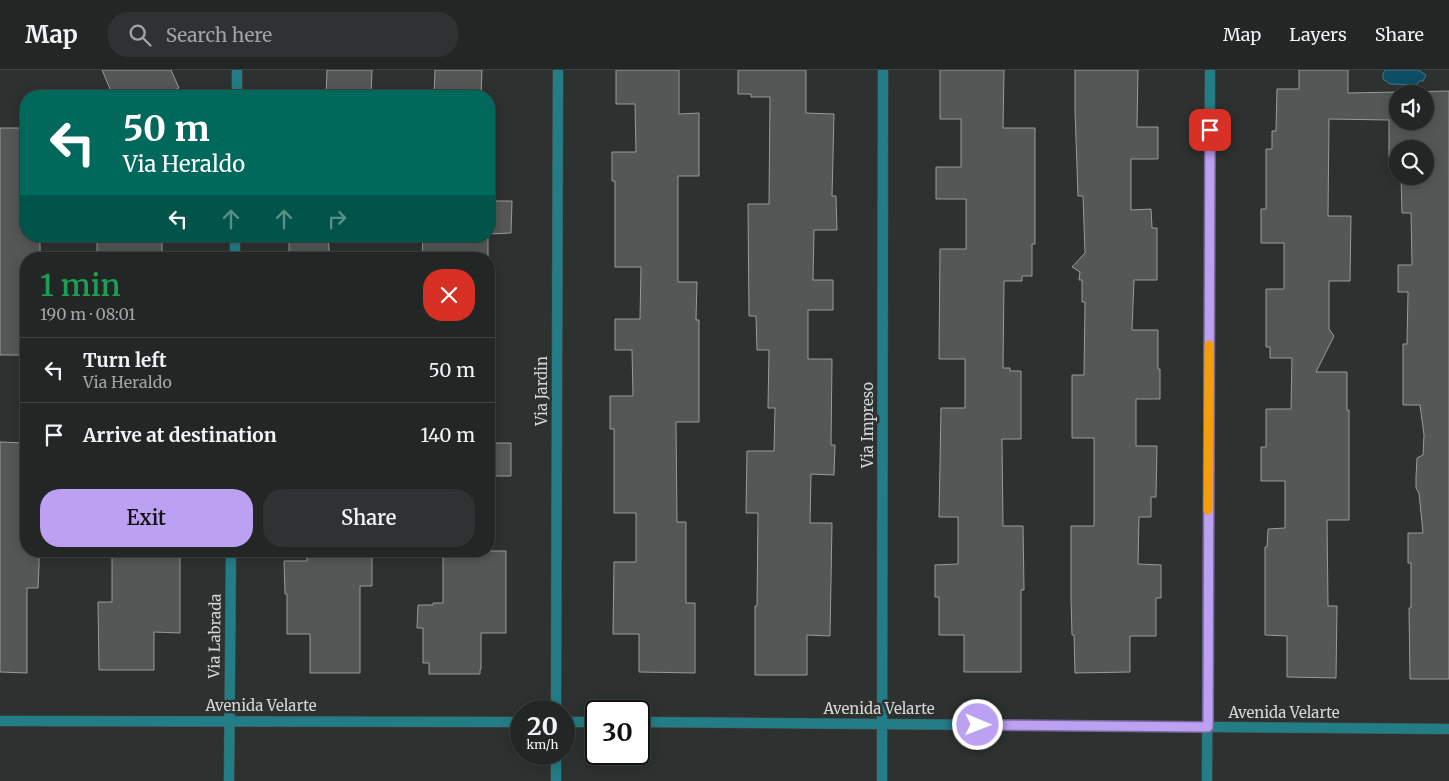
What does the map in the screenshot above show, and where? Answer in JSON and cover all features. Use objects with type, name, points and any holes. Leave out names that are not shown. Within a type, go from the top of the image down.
[{"type":"street","points":[[237,70],[237,90]]},
{"type":"street","name":"Via Jardin","points":[[556,700],[558,70]]},
{"type":"street","name":"Via Impreso","points":[[882,781],[883,70]]},
{"type":"street","points":[[1207,781],[1210,70]]},
{"type":"street","name":"Via Labrada","points":[[229,781],[231,557]]},
{"type":"street","name":"Avenida Velarte","points":[[0,721],[510,722]]},
{"type":"street","name":"Avenida Velarte","points":[[650,722],[1449,729]]},
{"type":"street","points":[[556,765],[556,781]]},
{"type":"water","points":[[1385,70],[1418,70],[1426,75],[1423,81],[1419,81],[1417,85],[1390,84],[1383,79]]},
{"type":"building","points":[[102,70],[171,70],[179,88],[174,90],[110,90]]},
{"type":"building","points":[[327,70],[372,70],[371,90],[326,90]]},
{"type":"building","points":[[435,70],[482,70],[481,90],[434,90]]},
{"type":"building","points":[[616,70],[679,70],[679,114],[699,113],[699,176],[678,176],[678,282],[697,282],[696,320],[699,320],[699,422],[676,422],[677,522],[686,522],[686,603],[695,603],[695,673],[639,672],[639,634],[613,634],[614,562],[636,562],[636,513],[614,513],[614,429],[610,429],[610,396],[633,396],[632,350],[615,350],[615,319],[640,319],[641,267],[615,267],[615,181],[612,181],[612,152],[636,152],[635,104],[616,104]]},
{"type":"building","points":[[738,70],[806,70],[806,113],[834,114],[832,196],[836,196],[837,230],[814,230],[813,280],[833,280],[833,310],[808,310],[808,359],[832,359],[831,445],[835,445],[834,475],[811,474],[810,523],[832,523],[830,636],[807,635],[807,675],[755,675],[758,513],[746,513],[747,451],[774,451],[775,408],[768,408],[769,350],[757,350],[756,316],[749,316],[748,204],[769,204],[770,97],[751,97],[751,94],[738,94]]},
{"type":"building","points":[[940,70],[1004,70],[1003,128],[1035,128],[1035,244],[1032,244],[1032,276],[1022,276],[1022,281],[1004,281],[1003,368],[1010,368],[1010,371],[1021,371],[1021,439],[1002,439],[1003,526],[1023,526],[1024,590],[1021,590],[1021,672],[964,672],[964,635],[939,635],[939,597],[935,597],[935,565],[958,564],[958,517],[939,517],[941,408],[965,408],[965,359],[939,359],[940,249],[966,249],[966,199],[936,199],[936,167],[961,167],[961,119],[940,119]]},
{"type":"building","points":[[1075,70],[1138,70],[1137,127],[1158,127],[1158,159],[1131,159],[1131,210],[1151,209],[1152,228],[1157,228],[1157,280],[1134,280],[1132,330],[1158,330],[1160,399],[1136,399],[1136,446],[1157,446],[1156,497],[1151,497],[1151,517],[1139,517],[1138,564],[1161,565],[1161,598],[1156,598],[1156,636],[1130,636],[1130,672],[1075,673],[1071,600],[1071,526],[1094,526],[1094,438],[1072,438],[1072,375],[1084,375],[1085,302],[1082,302],[1082,280],[1079,280],[1080,272],[1072,267],[1085,253],[1083,196],[1078,196]]},
{"type":"building","points":[[1299,70],[1348,70],[1348,93],[1389,92],[1389,120],[1329,119],[1328,216],[1351,216],[1350,281],[1329,281],[1329,329],[1334,336],[1316,372],[1347,372],[1349,520],[1327,520],[1328,606],[1337,606],[1336,678],[1287,677],[1287,636],[1265,635],[1265,547],[1267,547],[1268,529],[1285,528],[1285,481],[1261,481],[1261,447],[1266,447],[1266,409],[1291,409],[1292,358],[1270,358],[1270,347],[1266,347],[1266,289],[1284,289],[1284,243],[1261,243],[1261,209],[1266,209],[1266,149],[1272,149],[1272,131],[1276,131],[1277,89],[1299,89]]},
{"type":"building","points":[[1434,91],[1449,91],[1449,679],[1410,679],[1409,608],[1411,608],[1411,563],[1408,563],[1408,533],[1423,533],[1416,477],[1417,458],[1423,455],[1424,435],[1420,405],[1403,405],[1403,344],[1407,344],[1408,292],[1398,292],[1398,265],[1412,265],[1411,213],[1402,213],[1401,185],[1434,185],[1434,140],[1389,140],[1389,130],[1434,130]]},
{"type":"building","points":[[0,128],[20,128],[20,242],[40,242],[40,252],[20,252],[20,355],[0,355]]},
{"type":"building","points":[[495,201],[512,201],[511,233],[495,234]]},
{"type":"building","points":[[97,242],[162,242],[162,252],[97,252]]},
{"type":"building","points":[[289,242],[329,242],[329,252],[289,252]]},
{"type":"building","points":[[423,242],[488,242],[488,252],[422,252]]},
{"type":"building","points":[[0,442],[20,443],[20,557],[39,557],[38,588],[27,588],[27,673],[0,672]]},
{"type":"building","points":[[495,443],[511,443],[511,476],[495,476]]},
{"type":"building","points":[[495,551],[506,551],[506,633],[481,633],[480,674],[429,674],[429,663],[423,663],[423,628],[417,628],[418,605],[443,603],[443,557],[495,557]]},
{"type":"building","points":[[112,557],[180,557],[180,633],[154,632],[154,670],[99,670],[98,602],[112,602]]},
{"type":"building","points":[[307,557],[372,557],[372,586],[360,586],[360,673],[310,673],[310,634],[287,634],[287,594],[285,594],[284,561],[307,561]]},
{"type":"slow traffic","points":[[1208,510],[1209,345]]},
{"type":"route","points":[[978,725],[1208,727],[1210,130]]}]
